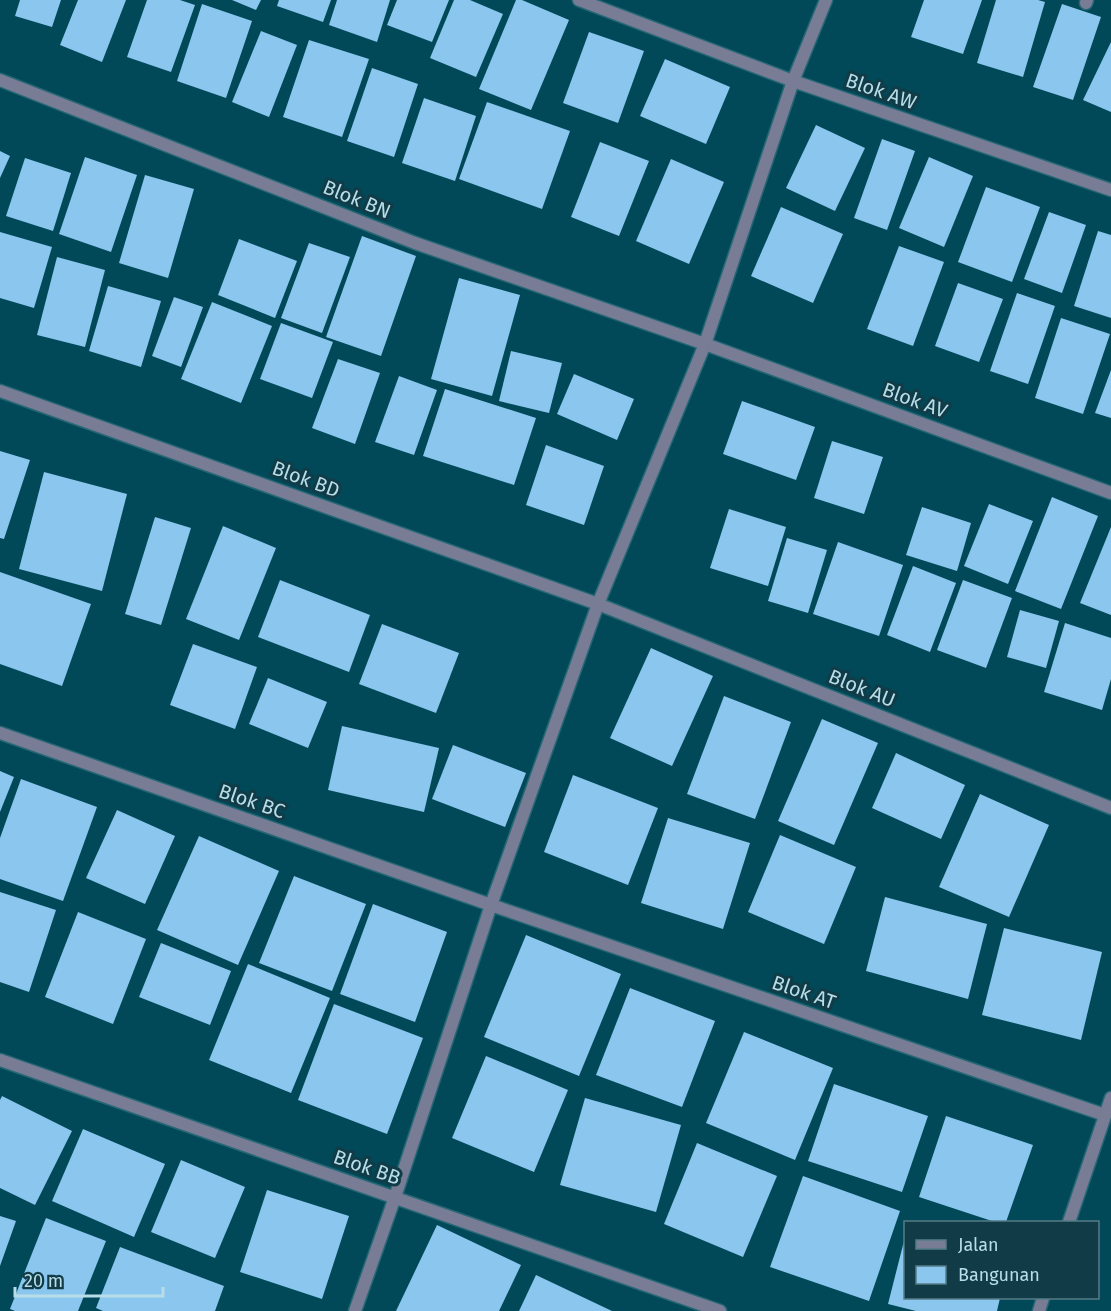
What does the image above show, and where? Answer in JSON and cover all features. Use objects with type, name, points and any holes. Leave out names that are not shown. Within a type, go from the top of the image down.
[{"type":"street","name":"Blok AW","points":[[579,0],[793,81],[1111,190]]},
{"type":"street","points":[[355,1311],[491,905],[598,604],[705,344],[793,81],[826,0]]},
{"type":"street","name":"Blok BN","points":[[0,80],[415,243],[705,344]]},
{"type":"street","name":"Blok AV","points":[[705,344],[1111,493]]},
{"type":"street","name":"Blok BD","points":[[0,391],[598,604]]},
{"type":"street","name":"Blok AU","points":[[598,604],[1111,808]]},
{"type":"street","name":"Blok BC","points":[[0,733],[491,905]]},
{"type":"street","name":"Blok AT","points":[[491,905],[1105,1115]]},
{"type":"street","name":"Blok BB","points":[[0,1060],[720,1311]]},
{"type":"street","points":[[1069,1221],[1111,1098]]},
{"type":"building","points":[[20,0],[61,0],[52,27],[15,16]]},
{"type":"building","points":[[78,0],[126,0],[102,62],[60,45]]},
{"type":"building","points":[[147,0],[180,0],[195,5],[171,72],[127,57]]},
{"type":"building","points":[[232,0],[261,0],[256,10]]},
{"type":"building","points":[[279,0],[331,0],[323,22],[277,6]]},
{"type":"building","points":[[337,0],[390,0],[377,42],[329,25]]},
{"type":"building","points":[[397,0],[449,0],[432,42],[387,25]]},
{"type":"building","points":[[454,0],[470,0],[503,14],[476,77],[430,58]]},
{"type":"building","points":[[516,0],[522,0],[569,20],[531,110],[479,89]]},
{"type":"building","points":[[924,0],[982,0],[963,54],[911,37]]},
{"type":"building","points":[[996,0],[1045,2],[1023,77],[977,63]]},
{"type":"building","points":[[202,4],[252,21],[226,98],[177,81]]},
{"type":"building","points":[[1062,4],[1101,17],[1073,100],[1033,87]]},
{"type":"building","points":[[261,31],[297,45],[269,117],[232,102]]},
{"type":"building","points":[[589,32],[644,51],[618,123],[563,103]]},
{"type":"building","points":[[309,40],[369,59],[342,137],[283,117]]},
{"type":"building","points":[[1111,42],[1111,112],[1083,100]]},
{"type":"building","points":[[665,59],[730,87],[706,144],[640,116]]},
{"type":"building","points":[[372,68],[418,84],[394,157],[347,141]]},
{"type":"building","points":[[424,98],[476,116],[455,181],[402,163]]},
{"type":"building","points":[[487,102],[570,131],[542,209],[459,179]]},
{"type":"building","points":[[816,125],[865,148],[835,211],[786,188]]},
{"type":"building","points":[[882,139],[915,151],[887,230],[854,218]]},
{"type":"building","points":[[600,142],[649,161],[619,236],[571,217]]},
{"type":"building","points":[[0,151],[10,156],[0,178]]},
{"type":"building","points":[[85,157],[137,175],[111,252],[59,234]]},
{"type":"building","points":[[929,157],[973,176],[944,247],[899,228]]},
{"type":"building","points":[[25,158],[71,173],[53,231],[6,216]]},
{"type":"building","points":[[671,159],[724,182],[689,264],[636,241]]},
{"type":"building","points":[[145,175],[194,189],[168,278],[119,263]]},
{"type":"building","points":[[986,187],[1040,207],[1012,282],[958,262]]},
{"type":"building","points":[[781,207],[843,234],[813,303],[751,276]]},
{"type":"building","points":[[1049,212],[1086,225],[1062,293],[1024,279]]},
{"type":"building","points":[[1098,231],[1111,235],[1111,318],[1074,306]]},
{"type":"building","points":[[0,232],[52,247],[34,308],[0,298]]},
{"type":"building","points":[[362,236],[416,256],[381,356],[326,337]]},
{"type":"building","points":[[239,239],[297,261],[275,318],[218,295]]},
{"type":"building","points":[[309,243],[350,257],[322,333],[281,318]]},
{"type":"building","points":[[899,246],[944,262],[913,346],[867,329]]},
{"type":"building","points":[[57,257],[105,270],[85,347],[37,335]]},
{"type":"building","points":[[459,278],[520,295],[492,396],[431,379]]},
{"type":"building","points":[[958,283],[1003,299],[979,362],[935,346]]},
{"type":"building","points":[[108,286],[161,301],[141,367],[89,351]]},
{"type":"building","points":[[1017,293],[1055,306],[1028,384],[990,371]]},
{"type":"building","points":[[174,297],[203,307],[181,367],[152,356]]},
{"type":"building","points":[[212,302],[272,326],[241,403],[181,379]]},
{"type":"building","points":[[1061,318],[1110,334],[1083,414],[1035,398]]},
{"type":"building","points":[[281,323],[333,342],[312,398],[260,379]]},
{"type":"building","points":[[511,351],[562,363],[549,413],[499,401]]},
{"type":"building","points":[[338,359],[380,373],[355,444],[312,428]]},
{"type":"building","points":[[1111,370],[1111,418],[1095,413]]},
{"type":"building","points":[[574,374],[634,399],[617,440],[557,414]]},
{"type":"building","points":[[399,376],[437,390],[414,455],[375,442]]},
{"type":"building","points":[[445,389],[536,418],[514,485],[423,456]]},
{"type":"building","points":[[742,401],[815,427],[796,480],[723,454]]},
{"type":"building","points":[[832,441],[883,457],[864,514],[814,498]]},
{"type":"building","points":[[546,445],[604,466],[584,525],[526,505]]},
{"type":"building","points":[[0,451],[30,460],[4,539],[0,538]]},
{"type":"building","points":[[44,472],[127,494],[102,591],[19,569]]},
{"type":"building","points":[[1052,497],[1098,516],[1061,609],[1015,591]]},
{"type":"building","points":[[989,504],[1033,521],[1008,584],[964,566]]},
{"type":"building","points":[[922,507],[971,523],[957,571],[906,555]]},
{"type":"building","points":[[729,509],[786,527],[768,586],[710,568]]},
{"type":"building","points":[[155,517],[191,528],[161,625],[125,614]]},
{"type":"building","points":[[223,526],[276,548],[239,640],[186,619]]},
{"type":"building","points":[[1111,527],[1111,615],[1080,603]]},
{"type":"building","points":[[787,538],[827,550],[808,613],[768,601]]},
{"type":"building","points":[[838,542],[903,565],[879,636],[813,614]]},
{"type":"building","points":[[913,566],[956,583],[930,652],[887,635]]},
{"type":"building","points":[[0,572],[91,604],[62,686],[0,664]]},
{"type":"building","points":[[280,580],[370,615],[349,672],[258,637]]},
{"type":"building","points":[[963,580],[1012,598],[986,668],[937,650]]},
{"type":"building","points":[[1020,610],[1059,621],[1046,668],[1007,657]]},
{"type":"building","points":[[1065,623],[1111,638],[1111,679],[1102,710],[1044,692]]},
{"type":"building","points":[[382,624],[459,653],[436,713],[359,684]]},
{"type":"building","points":[[193,644],[257,667],[235,729],[170,705]]},
{"type":"building","points":[[651,648],[713,676],[672,766],[610,738]]},
{"type":"building","points":[[268,678],[327,702],[308,748],[249,724]]},
{"type":"building","points":[[724,696],[791,722],[755,819],[687,794]]},
{"type":"building","points":[[822,719],[878,743],[834,845],[778,821]]},
{"type":"building","points":[[342,726],[439,748],[424,812],[328,790]]},
{"type":"building","points":[[453,745],[526,773],[505,827],[432,799]]},
{"type":"building","points":[[896,753],[965,785],[941,839],[872,808]]},
{"type":"building","points":[[0,771],[14,777],[0,812]]},
{"type":"building","points":[[573,775],[658,808],[628,885],[544,852]]},
{"type":"building","points":[[21,779],[97,807],[63,901],[0,879],[0,838]]},
{"type":"building","points":[[980,794],[1049,825],[1009,917],[939,887]]},
{"type":"building","points":[[117,810],[175,836],[145,904],[86,878]]},
{"type":"building","points":[[668,818],[750,843],[723,929],[641,903]]},
{"type":"building","points":[[780,835],[856,867],[824,944],[748,912]]},
{"type":"building","points":[[199,836],[279,871],[238,965],[157,930]]},
{"type":"building","points":[[294,876],[366,904],[332,991],[259,963]]},
{"type":"building","points":[[0,892],[56,910],[29,992],[0,982]]},
{"type":"building","points":[[885,897],[987,924],[968,999],[866,971]]},
{"type":"building","points":[[373,904],[447,932],[415,1022],[340,994]]},
{"type":"building","points":[[78,912],[146,939],[113,1024],[45,997]]},
{"type":"building","points":[[1004,928],[1102,952],[1081,1040],[982,1015]]},
{"type":"building","points":[[526,935],[621,974],[579,1076],[484,1037]]},
{"type":"building","points":[[161,943],[231,971],[210,1025],[139,997]]},
{"type":"building","points":[[248,964],[330,998],[291,1093],[209,1060]]},
{"type":"building","points":[[630,988],[715,1021],[682,1107],[596,1075]]},
{"type":"building","points":[[334,1004],[423,1038],[387,1134],[298,1100]]},
{"type":"building","points":[[744,1032],[833,1068],[795,1160],[706,1123]]},
{"type":"building","points":[[486,1056],[568,1090],[534,1172],[452,1138]]},
{"type":"building","points":[[834,1084],[928,1116],[902,1192],[808,1161]]},
{"type":"building","points":[[2,1096],[72,1131],[35,1205],[0,1188],[0,1100]]},
{"type":"building","points":[[585,1098],[681,1125],[656,1212],[560,1185]]},
{"type":"building","points":[[946,1116],[1033,1145],[1006,1221],[992,1221],[919,1197]]},
{"type":"building","points":[[83,1129],[165,1164],[134,1237],[52,1201]]},
{"type":"building","points":[[697,1143],[777,1176],[743,1257],[664,1224]]},
{"type":"building","points":[[181,1160],[245,1187],[215,1258],[151,1232]]},
{"type":"building","points":[[803,1176],[900,1211],[869,1301],[770,1267]]},
{"type":"building","points":[[267,1190],[349,1216],[322,1299],[240,1272]]},
{"type":"building","points":[[0,1216],[16,1221],[0,1266]]},
{"type":"building","points":[[46,1218],[106,1241],[78,1311],[15,1311],[10,1309]]},
{"type":"building","points":[[437,1225],[521,1265],[499,1311],[396,1311]]},
{"type":"building","points":[[904,1241],[904,1299],[1000,1299],[997,1311],[916,1311],[888,1304]]},
{"type":"building","points":[[120,1247],[224,1286],[215,1311],[103,1311],[96,1308]]},
{"type":"building","points":[[536,1275],[612,1311],[519,1311]]}]
